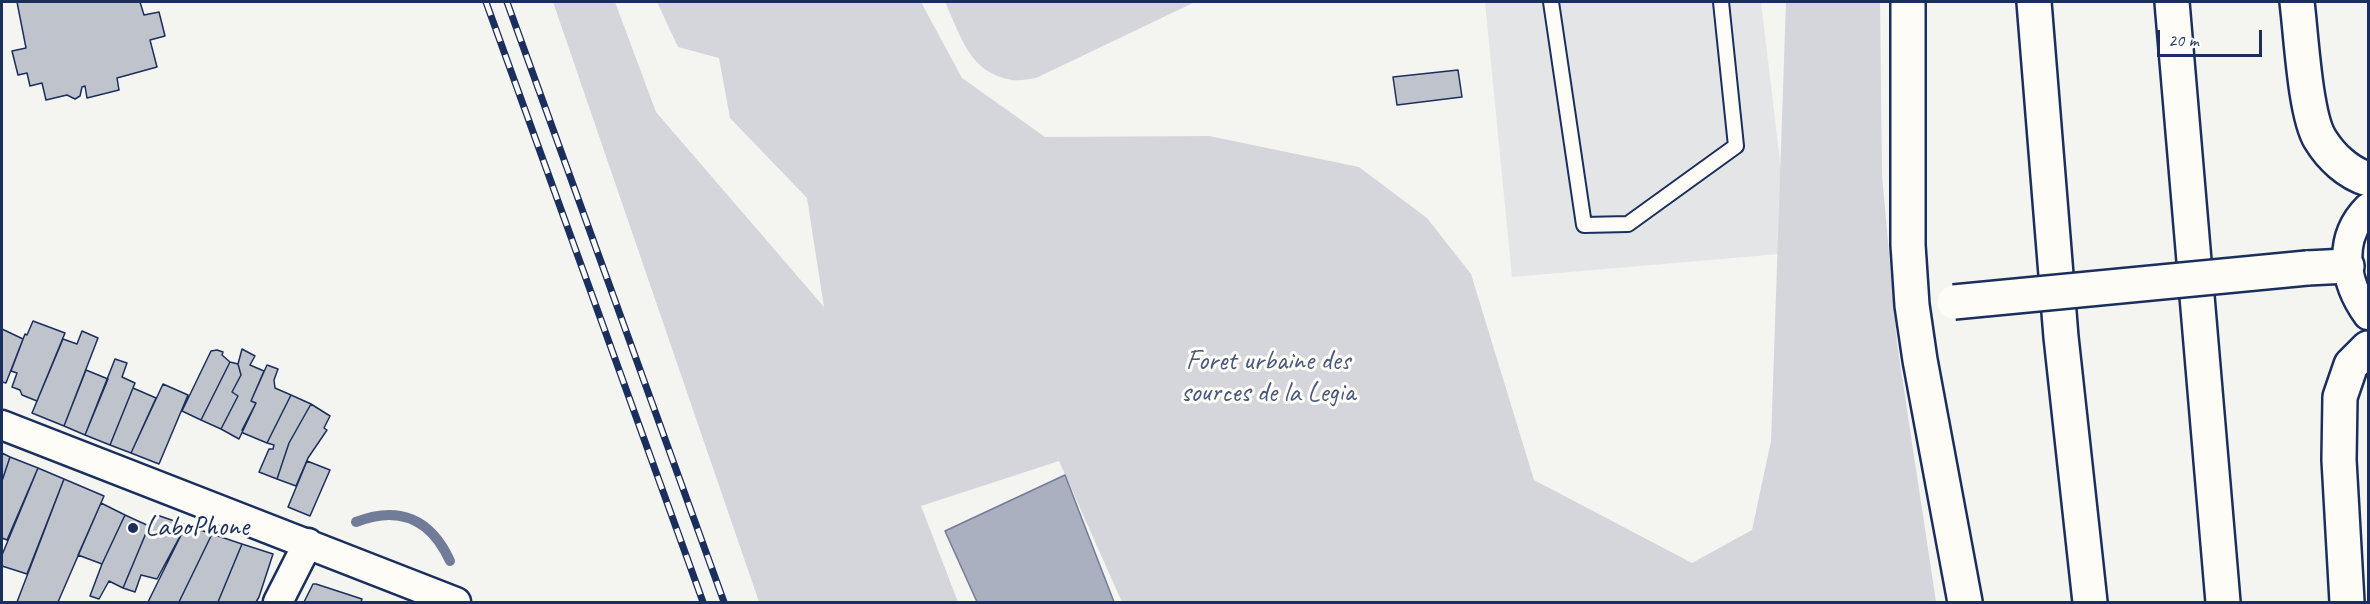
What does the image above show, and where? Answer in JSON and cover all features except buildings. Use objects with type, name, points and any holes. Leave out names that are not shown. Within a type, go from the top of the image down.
[{"type":"highway","points":[[1908,2],[1908,245],[1912,305],[1965,603]]},
{"type":"highway","points":[[2034,2],[2061,337],[2090,603]]},
{"type":"highway","points":[[2172,2],[2223,603]]},
{"type":"highway","points":[[2297,2],[2309,103],[2318,137],[2340,164],[2368,179]]},
{"type":"highway","points":[[1912,305],[2307,267],[2347,266]]},
{"type":"highway","points":[[2347,603],[2339,460],[2340,397],[2351,365],[2368,348]]},
{"type":"street","points":[[2368,208],[2362,214],[2348,244],[2347,266],[2356,299],[2368,315]]},
{"type":"street","points":[[2,425],[308,543],[456,603]]},
{"type":"street","points":[[278,603],[308,543]]},
{"type":"lane","points":[[1551,2],[1584,225],[1628,224],[1736,146],[1721,2]]},
{"type":"shaded area","points":[[1485,2],[1761,2],[1791,253],[1512,277]]},
{"type":"green space","name":"Foret urbaine des sources de la Legia","points":[[553,2],[615,2],[656,112],[824,307],[807,198],[730,118],[719,58],[678,47],[657,2],[921,2],[962,78],[1045,137],[1209,136],[1359,167],[1427,218],[1471,274],[1534,480],[1692,563],[1752,530],[1771,441],[1786,2],[1880,2],[1882,175],[1897,343],[1936,602],[1122,602],[1059,461],[921,506],[958,602],[759,602]]},
{"type":"green space","points":[[945,2],[1195,2],[1036,78],[1012,80],[997,76],[976,61],[962,40]]},
{"type":"water","points":[[1065,475],[1114,602],[977,602],[945,531]]},
{"type":"waterway","points":[[356,522],[386,515],[412,519],[433,535],[450,561]]},
{"type":"railway","points":[[486,2],[703,602]]},
{"type":"railway","points":[[507,2],[724,602]]},
{"type":"place","name":"LaboPhone","points":[[133,528]]}]
